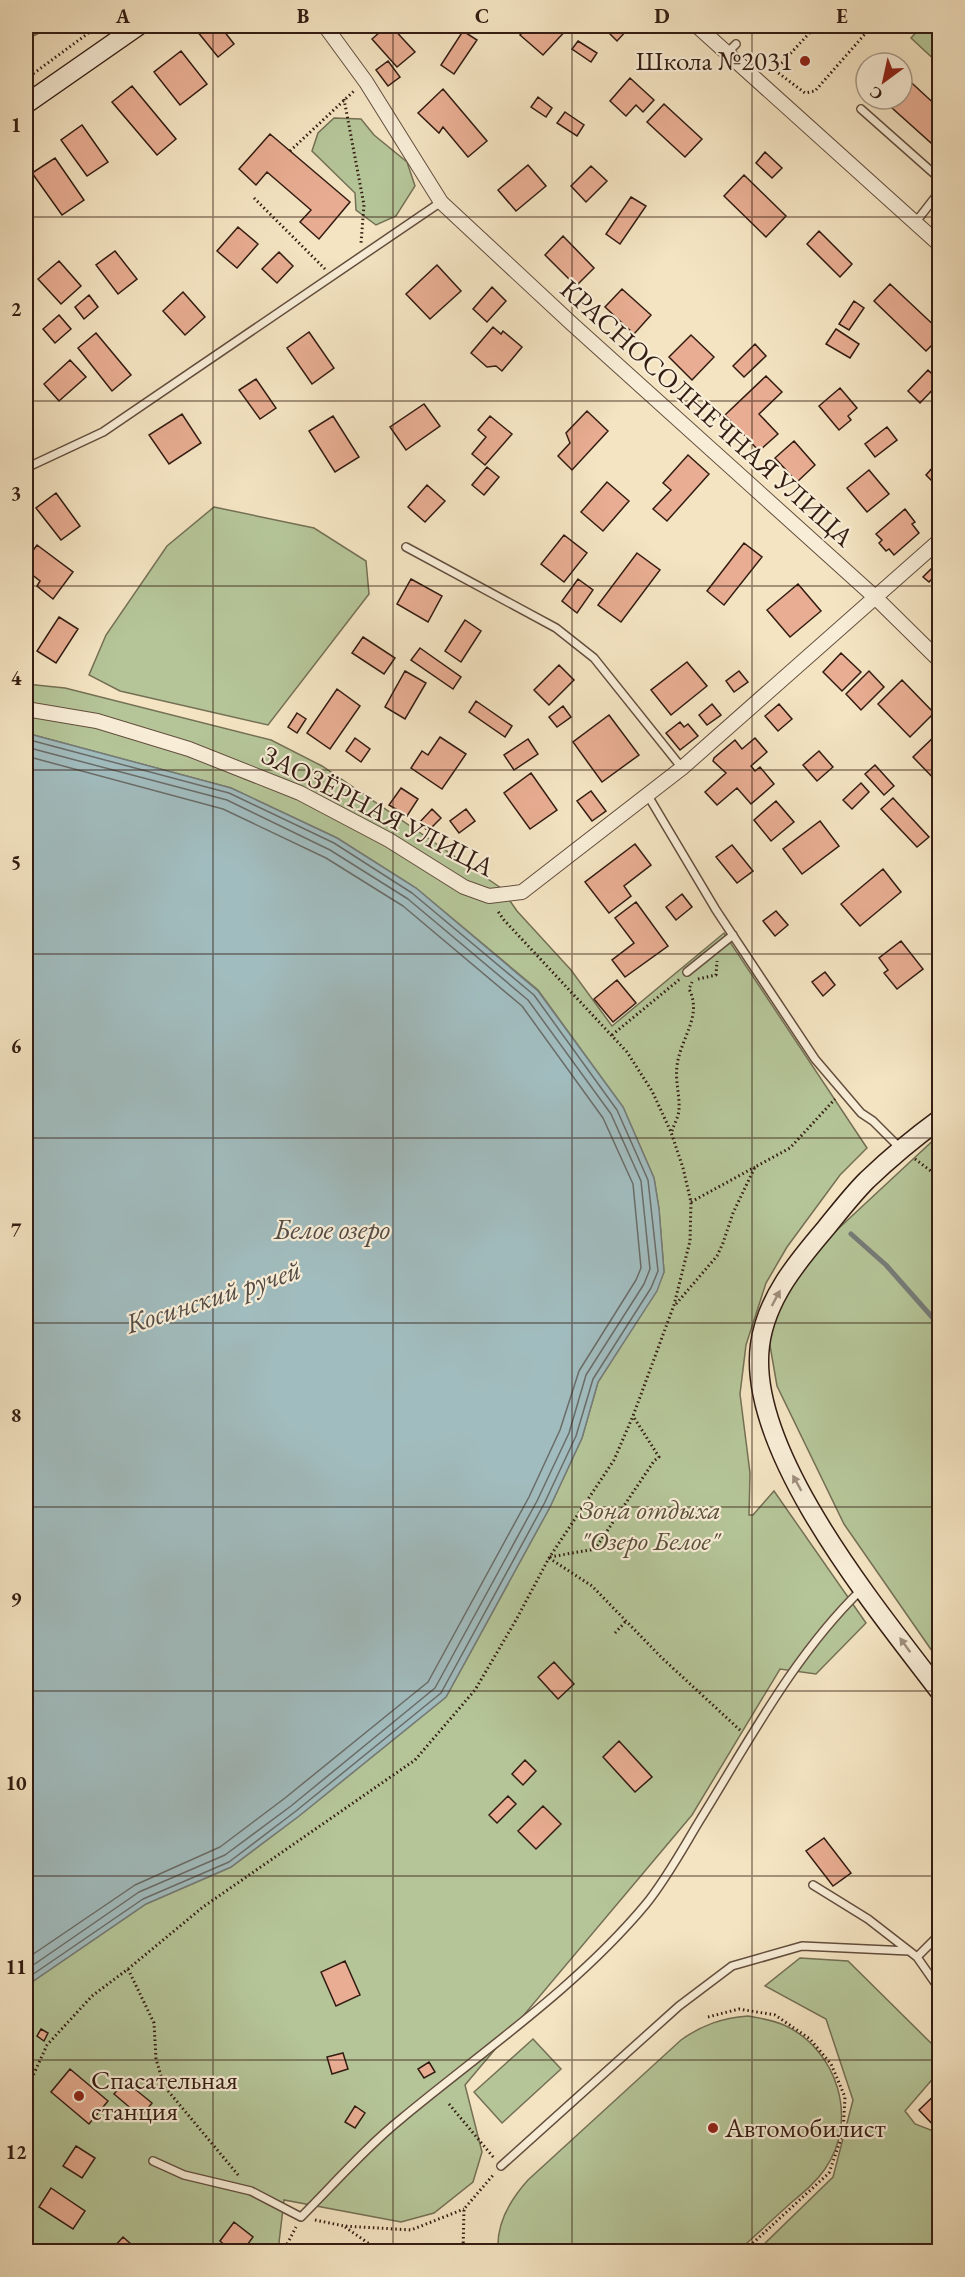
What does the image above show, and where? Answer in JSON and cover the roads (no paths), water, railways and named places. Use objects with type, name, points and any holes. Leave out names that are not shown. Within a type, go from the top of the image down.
[{"type":"street","points":[[26,104],[138,26]]},
{"type":"street","name":"КРАСНОСОЛНЕЧНАЯ УЛИЦА","points":[[325,26],[366,82],[441,202],[571,323],[876,598],[939,662]]},
{"type":"street","points":[[697,26],[732,48],[939,245]]},
{"type":"street","name":"ЗАОЗЁРНАЯ УЛИЦА","points":[[26,709],[97,721],[189,749],[300,793],[388,840],[464,886],[489,896],[522,892],[682,768],[939,540]]},
{"type":"street","points":[[939,1119],[901,1149],[866,1182],[796,1263],[772,1304],[760,1344],[761,1382],[779,1451],[823,1531],[939,1692]]},
{"type":"lane","points":[[863,111],[939,179]]},
{"type":"lane","points":[[915,223],[939,191]]},
{"type":"lane","points":[[26,468],[103,432],[441,202]]},
{"type":"lane","points":[[406,547],[556,628],[594,658],[682,768]]},
{"type":"lane","points":[[647,794],[733,935],[815,1059],[861,1113],[873,1121],[901,1149]]},
{"type":"lane","points":[[687,972],[733,935]]},
{"type":"lane","points":[[153,2161],[184,2175],[251,2191],[301,2217],[399,2120],[481,2056],[610,1946],[654,1892],[749,1739],[809,1649],[863,1588]]},
{"type":"lane","points":[[813,1885],[868,1919],[917,1957],[939,1990]]},
{"type":"lane","points":[[917,1957],[939,1934]]},
{"type":"lane","points":[[501,2166],[680,2006],[732,1966],[802,1946],[909,1952]]},
{"type":"water","name":"Белое озеро","points":[[26,733],[231,788],[337,838],[416,888],[538,991],[623,1107],[654,1178],[664,1272],[657,1291],[598,1382],[582,1438],[550,1507],[446,1697],[299,1816],[231,1867],[146,1904],[26,1986]]},
{"type":"waterway","name":"Косинский ручей","points":[[851,1234],[886,1265],[940,1326]]},
{"type":"place","name":"Школа №2031","points":[[805,61]]},
{"type":"place","name":"Спасательная станция","points":[[79,2096]]},
{"type":"place","name":"Автомобилист","points":[[713,2128]]},
{"type":"park label","name":"Зона отдыха \"Озеро Белое\"","points":[[650,1526]]}]
